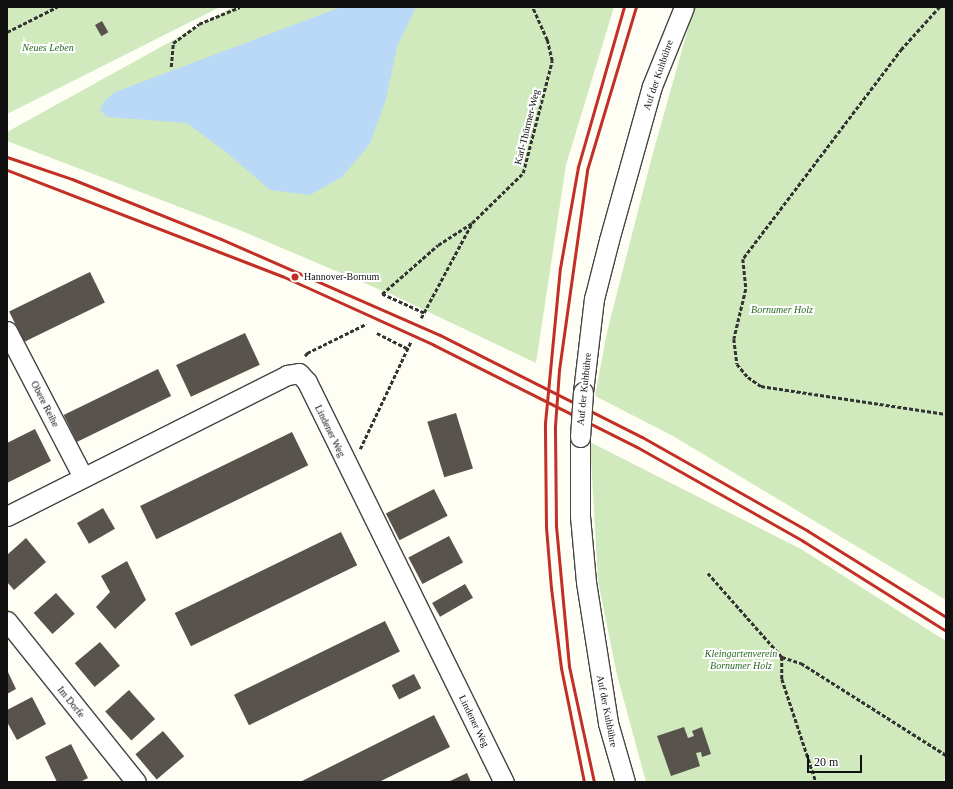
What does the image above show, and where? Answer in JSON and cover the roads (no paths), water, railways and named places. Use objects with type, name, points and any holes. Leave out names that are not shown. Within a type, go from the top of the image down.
[{"type":"street","name":"Auf der Kuhbühre","points":[[625,782],[608,722],[586,582],[580,516],[580,437],[583,392],[594,299],[609,240],[652,86],[684,7]]},
{"type":"street","name":"Obere Reihe","points":[[7,331],[83,477]]},
{"type":"street","name":"Lindener Weg","points":[[83,477],[287,375],[298,373],[307,382],[504,782]]},
{"type":"street","points":[[7,516],[83,477]]},
{"type":"street","name":"Im Dorfe","points":[[7,621],[134,781]]},
{"type":"water","points":[[341,7],[416,7],[397,47],[386,99],[370,144],[342,177],[310,195],[270,190],[227,153],[187,123],[107,117],[100,110],[105,100],[115,92]]},
{"type":"railway","points":[[584,782],[561,668],[551,588],[546,527],[545,423],[560,268],[578,167],[624,7]]},
{"type":"railway","points":[[594,782],[569,666],[556,526],[555,426],[559,370],[587,170],[636,7]]},
{"type":"railway","points":[[7,157],[72,179],[221,239],[440,335],[642,437],[808,531],[946,617]]},
{"type":"railway","points":[[7,170],[282,276],[434,345],[637,447],[803,541],[946,631]]},
{"type":"place","name":"Hannover-Bornum","points":[[295,277]]},
{"type":"park label","name":"Neues Leben","points":[[48,48]]},
{"type":"park label","name":"Bornumer Holz","points":[[782,310]]},
{"type":"park label","name":"Kleingartenverein Bornumer Holz","points":[[741,658]]}]
